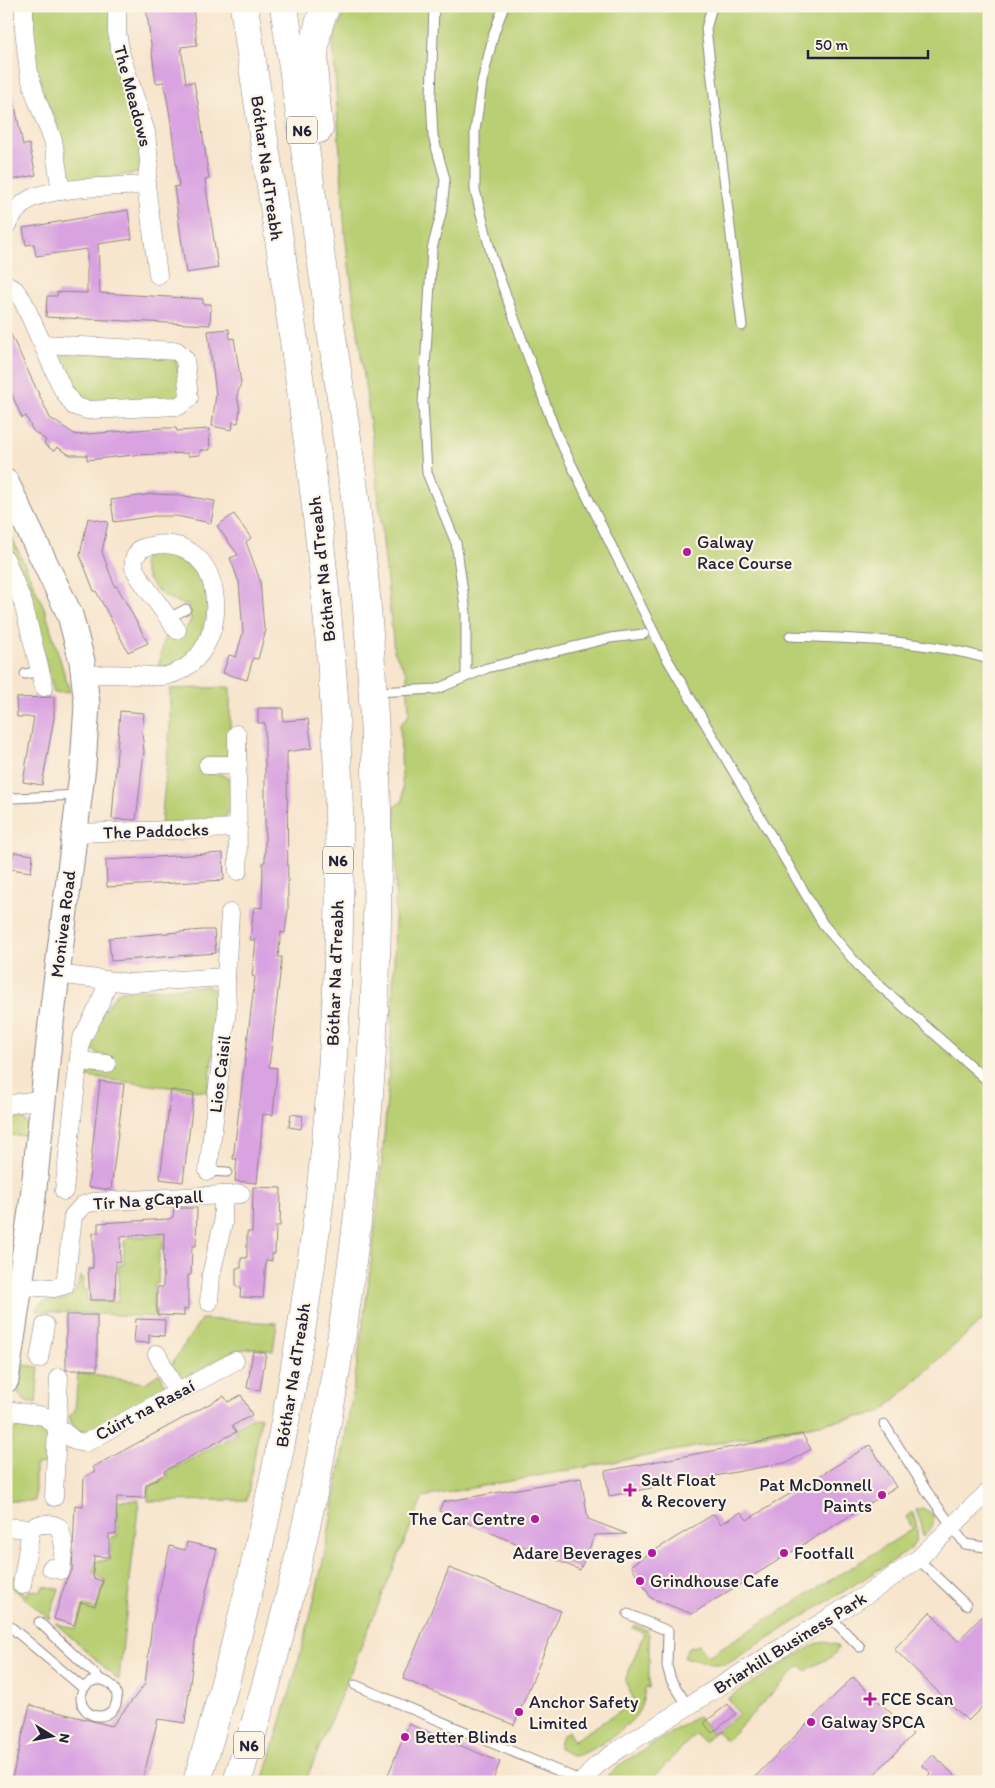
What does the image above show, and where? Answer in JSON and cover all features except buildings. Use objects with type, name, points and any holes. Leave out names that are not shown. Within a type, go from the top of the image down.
[{"type":"highway","name":"Bóthar Na dTreabh","points":[[196,1782],[241,1626],[262,1541],[300,1346],[323,1174],[331,1074],[337,951],[336,762],[326,592],[310,457],[244,6]]},
{"type":"highway","name":"N6","points":[[237,1782],[281,1631],[314,1491],[341,1343],[356,1230],[369,1088],[376,958],[378,819],[372,692],[357,508],[284,6]]},
{"type":"highway","points":[[321,254],[326,198],[314,62],[316,35],[326,6]]},
{"type":"main road","name":"Monivea Road","points":[[6,482],[70,614],[84,675],[86,731],[22,1286],[6,1380]]},
{"type":"street","points":[[24,6],[24,29],[29,74],[37,100],[54,140],[61,191]]},
{"type":"street","name":"The Meadows","points":[[118,6],[117,32],[120,55],[146,132],[149,162],[146,185],[153,270]]},
{"type":"street","points":[[6,226],[19,208],[30,199],[61,191],[146,185]]},
{"type":"street","points":[[6,284],[16,290],[23,301],[70,403],[78,408],[179,406],[189,398],[185,359],[177,351],[43,344]]},
{"type":"street","points":[[84,675],[169,675],[193,660],[208,639],[214,621],[215,602],[213,585],[201,562],[191,551],[182,546],[149,546],[140,548],[134,559],[136,572],[173,624]]},
{"type":"street","points":[[6,560],[37,678]]},
{"type":"street","points":[[237,734],[238,871]]},
{"type":"street","points":[[208,765],[238,765]]},
{"type":"street","name":"The Paddocks","points":[[74,833],[238,828]]},
{"type":"street","name":"Lios Caisil","points":[[208,1171],[227,1010],[226,977],[230,913]]},
{"type":"street","points":[[57,974],[91,977],[108,982],[130,983],[226,977]]},
{"type":"street","points":[[64,1191],[83,1034],[100,1006],[108,982]]},
{"type":"street","points":[[79,1061],[107,1064]]},
{"type":"street","points":[[6,1105],[43,1099]]},
{"type":"street","name":"Tír Na gCapall","points":[[22,1286],[54,1288],[65,1285],[73,1216],[83,1205],[94,1202],[232,1194],[211,1275],[209,1302]]},
{"type":"street","points":[[13,1339],[41,1351],[45,1325]]},
{"type":"street","points":[[157,1354],[177,1393]]},
{"type":"street","name":"Cúirt na Rasaí","points":[[6,1410],[44,1416],[75,1441],[84,1443],[235,1361]]},
{"type":"street","points":[[54,1497],[59,1377]]},
{"type":"street","name":"Briarhill Business Park","points":[[582,1781],[596,1765],[918,1559],[989,1491]]},
{"type":"street","points":[[22,1585],[31,1530],[36,1525],[56,1525],[62,1531],[64,1546],[61,1570],[51,1568]]},
{"type":"street","points":[[6,1527],[31,1530]]},
{"type":"lane","points":[[434,6],[431,97],[433,136],[444,178],[442,210],[432,249],[423,404],[426,473],[456,543],[466,613],[466,676]]},
{"type":"lane","points":[[504,6],[494,33],[481,92],[475,131],[475,190],[492,257],[556,433],[665,655],[823,924],[862,970],[989,1082]]},
{"type":"lane","points":[[712,6],[706,29],[742,326]]},
{"type":"lane","points":[[173,624],[186,609]]},
{"type":"lane","points":[[372,692],[437,689],[487,668],[601,640],[644,634]]},
{"type":"lane","points":[[790,636],[892,640],[929,645],[989,659]]},
{"type":"lane","points":[[6,796],[15,798],[79,795]]},
{"type":"lane","points":[[208,1171],[227,1172]]},
{"type":"lane","points":[[884,1424],[965,1544],[984,1547],[989,1543]]},
{"type":"lane","points":[[918,1559],[966,1605]]},
{"type":"lane","points":[[628,1614],[668,1631],[667,1666],[671,1680],[688,1706]]},
{"type":"lane","points":[[830,1617],[860,1648]]},
{"type":"lane","points":[[39,1622],[100,1679],[111,1684],[117,1694],[115,1706],[107,1714],[96,1716],[85,1710],[81,1700],[83,1688],[90,1681],[100,1679]]},
{"type":"lane","points":[[6,1623],[83,1688]]},
{"type":"lane","points":[[355,1685],[582,1781]]},
{"type":"green space","points":[[32,6],[110,6],[135,114],[142,168],[138,173],[77,182],[67,174],[65,150],[56,121],[41,91],[33,54]]},
{"type":"green space","name":"Galway Race Course","points":[[347,6],[989,6],[989,1314],[880,1413],[423,1497],[305,1782],[263,1782],[303,1646],[323,1561],[357,1365],[368,1285],[385,1126],[390,1046],[394,966],[395,806],[403,801],[400,725],[409,715],[407,674],[394,651],[374,452],[345,235],[333,41]]},
{"type":"green space","points":[[70,351],[175,357],[183,393],[179,399],[86,403],[77,400],[61,362],[63,356]]},
{"type":"green space","points":[[6,525],[44,607],[70,692],[54,693],[25,582],[6,538]]},
{"type":"green space","points":[[152,553],[183,554],[199,570],[205,584],[207,600],[203,631],[196,644],[186,656],[173,664],[158,668],[165,636],[178,635],[188,626],[191,618],[188,605],[164,596],[151,584],[144,568],[143,560]]},
{"type":"green space","points":[[230,687],[230,750],[226,757],[205,759],[206,774],[221,774],[229,779],[230,803],[227,814],[219,821],[161,825],[170,728],[170,689]]},
{"type":"green space","points":[[207,986],[216,991],[220,1000],[208,1092],[87,1077],[87,1073],[92,1071],[112,1071],[113,1057],[97,1054],[88,1044],[92,1028],[117,993],[123,991]]},
{"type":"green space","points":[[6,1117],[24,1119],[28,1126],[27,1135],[6,1136]]},
{"type":"green space","points":[[160,1233],[165,1233],[165,1240],[163,1241],[163,1250],[159,1250],[158,1284],[154,1285],[153,1309],[156,1309],[156,1317],[37,1311],[40,1305],[45,1302],[65,1299],[71,1296],[77,1288],[80,1276],[83,1279],[83,1289],[87,1290],[86,1301],[118,1302],[119,1265],[124,1264],[124,1241],[129,1237],[159,1236]]},
{"type":"green space","points":[[201,1319],[277,1323],[273,1351],[252,1348],[233,1351],[184,1378],[178,1378],[171,1365]]},
{"type":"green space","points":[[23,1365],[39,1367],[36,1403],[25,1401],[18,1394]]},
{"type":"green space","points":[[78,1373],[145,1383],[160,1373],[166,1388],[87,1433],[75,1428],[69,1416],[75,1410]]},
{"type":"green space","points":[[255,1416],[261,1417],[247,1500],[148,1501],[149,1487],[169,1477],[167,1472],[237,1434],[235,1427]]},
{"type":"green space","points":[[25,1421],[40,1423],[47,1432],[47,1464],[35,1465],[35,1501],[6,1501],[6,1470],[13,1430],[25,1425]]},
{"type":"green space","points":[[139,1500],[119,1680],[55,1623],[76,1629],[83,1605],[96,1609],[105,1580],[93,1574],[96,1561],[110,1560],[111,1537],[117,1536],[118,1511],[104,1509],[104,1501]]},
{"type":"green space","points":[[922,1508],[933,1514],[933,1522],[932,1527],[922,1537],[922,1526],[916,1510]]},
{"type":"green space","points":[[912,1512],[917,1532],[910,1550],[727,1664],[711,1664],[684,1657],[688,1648],[699,1645],[708,1656],[913,1529],[906,1517]]},
{"type":"green space","points":[[6,1575],[17,1578],[17,1585],[28,1596],[29,1590],[41,1591],[43,1586],[59,1589],[49,1619],[6,1582]]},
{"type":"green space","points":[[635,1625],[647,1630],[649,1635],[649,1688],[645,1688],[639,1711],[632,1720],[607,1740],[578,1755],[571,1756],[559,1748],[559,1743],[564,1734],[568,1731],[573,1741],[635,1702],[625,1681],[644,1633],[633,1628]]},
{"type":"green space","points":[[825,1642],[837,1645],[836,1652],[806,1671],[800,1665],[726,1741],[717,1731],[704,1742],[695,1734],[649,1782],[600,1782],[624,1762],[698,1716],[712,1734],[739,1714],[728,1698],[815,1644]]},
{"type":"place","name":"Galway Race Course","points":[[687,552]]},
{"type":"place","name":"Salt Float & Recovery","points":[[630,1490]]},
{"type":"place","name":"Pat McDonnell Paints","points":[[882,1495]]},
{"type":"place","name":"The Car Centre","points":[[535,1519]]},
{"type":"place","name":"Adare Beverages","points":[[652,1553]]},
{"type":"place","name":"Footfall","points":[[784,1553]]},
{"type":"place","name":"Grindhouse Cafe","points":[[640,1581]]},
{"type":"place","name":"FCE Scan","points":[[870,1699]]},
{"type":"place","name":"Anchor Safety Limited","points":[[519,1712]]},
{"type":"place","name":"Galway SPCA","points":[[811,1722]]},
{"type":"place","name":"Better Blinds","points":[[405,1737]]}]
